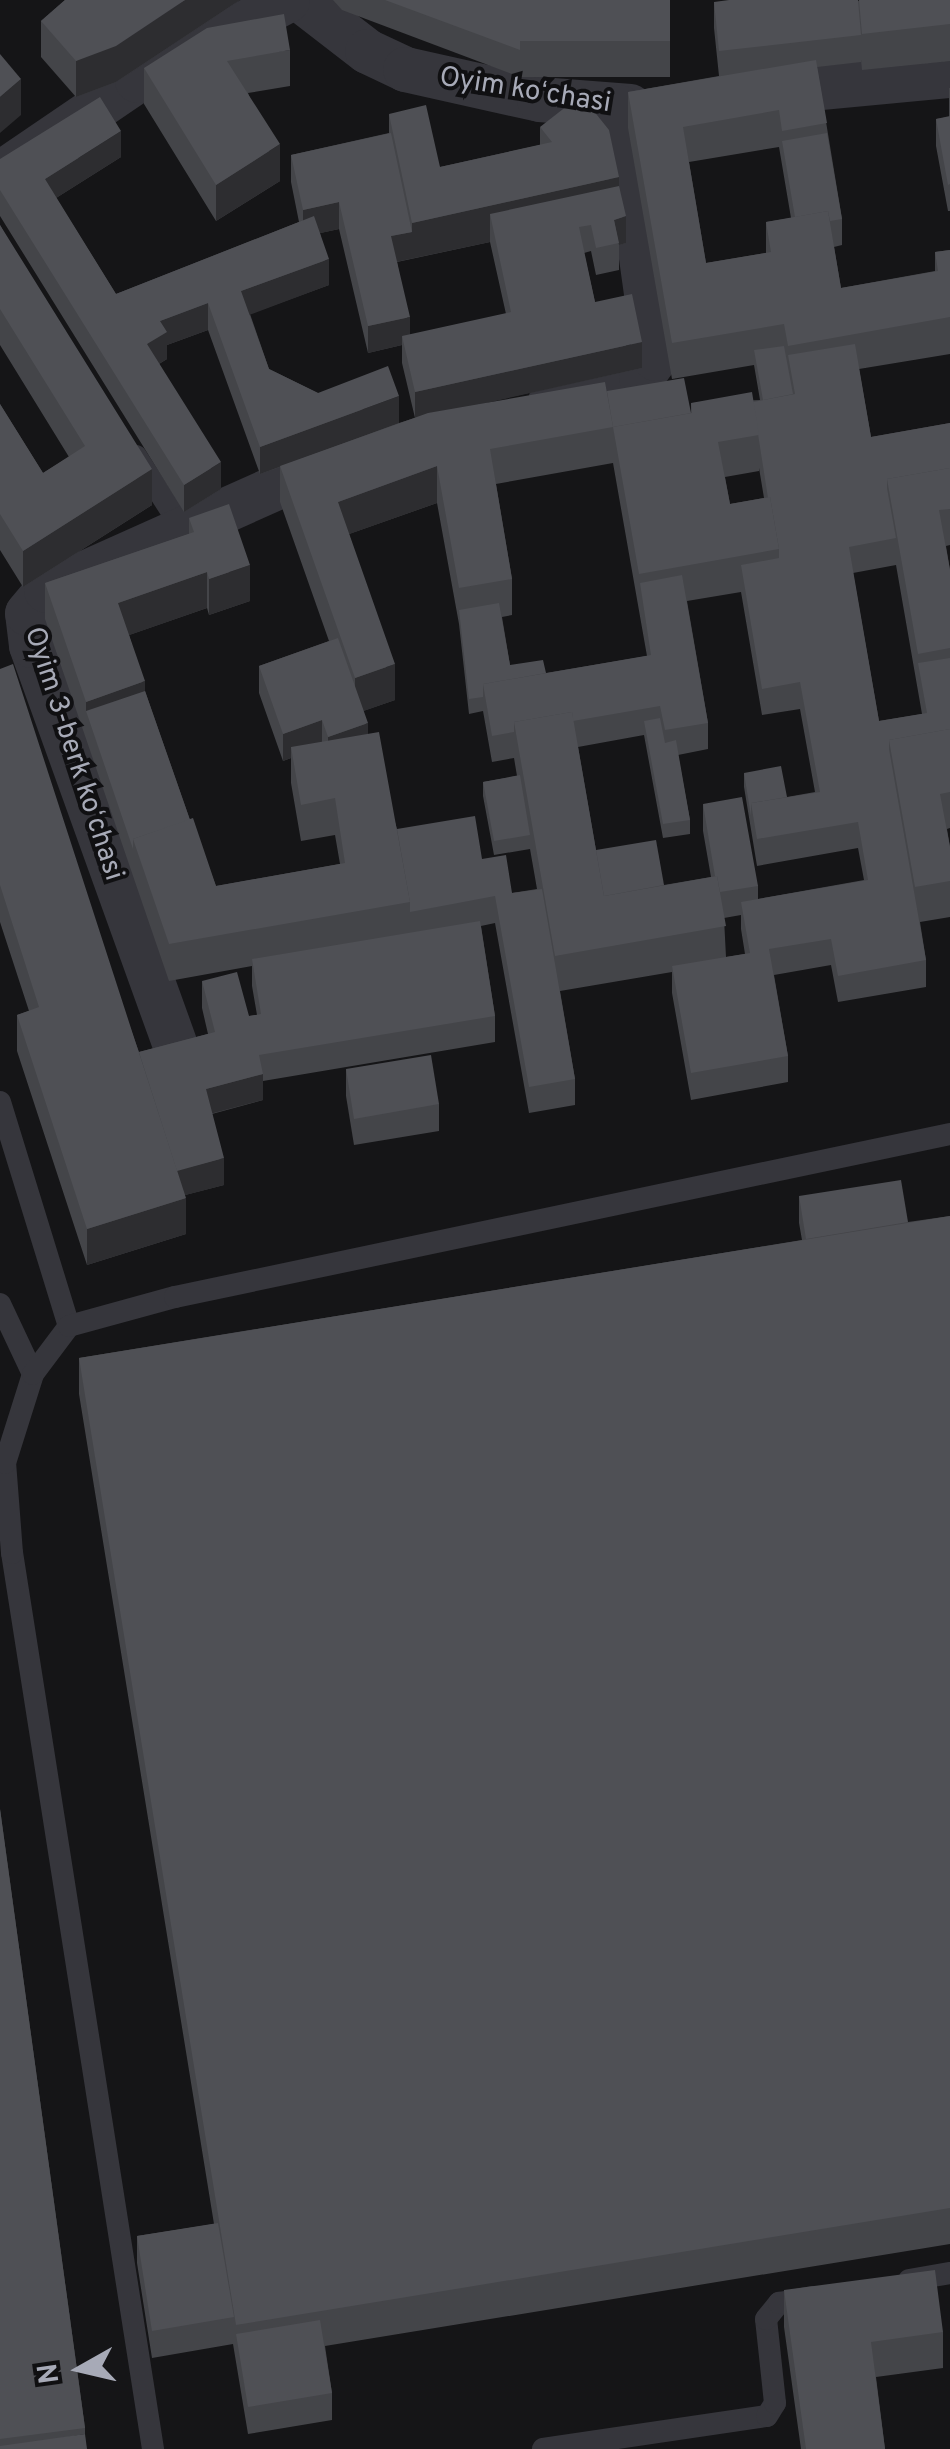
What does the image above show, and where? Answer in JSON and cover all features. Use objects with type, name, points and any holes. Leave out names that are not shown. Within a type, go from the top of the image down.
[{"type":"street","points":[[0,173],[137,80],[286,0]]},
{"type":"street","name":"Oyim koʻchasi","points":[[301,0],[367,51],[405,69],[539,99],[620,107],[950,74]]},
{"type":"street","points":[[505,413],[652,370],[656,345],[620,107]]},
{"type":"street","name":"Oyim 3-berk koʻchasi","points":[[176,1048],[27,630],[27,613],[46,590],[180,526],[377,447]]},
{"type":"lane","points":[[128,442],[180,526]]},
{"type":"lane","points":[[0,1102],[69,1326]]},
{"type":"lane","points":[[153,2449],[6,1554],[6,1463],[34,1374],[69,1326],[176,1296],[950,1134]]},
{"type":"lane","points":[[0,1304],[34,1374]]},
{"type":"lane","points":[[893,2283],[950,2274]]},
{"type":"lane","points":[[543,2449],[768,2416],[774,2403],[766,2319],[779,2303],[836,2293]]},
{"type":"building","points":[[65,0],[185,0],[116,46],[76,61],[41,21]]},
{"type":"building","points":[[385,0],[520,0],[520,50]]},
{"type":"building","points":[[520,0],[670,0],[670,41],[520,41]]},
{"type":"building","points":[[858,0],[861,35],[719,51],[714,2]]},
{"type":"building","points":[[859,0],[950,0],[950,24],[862,34]]},
{"type":"building","points":[[284,14],[290,50],[227,61],[280,144],[216,185],[144,68],[207,28]]},
{"type":"building","points":[[0,54],[21,79],[0,97]]},
{"type":"building","points":[[816,60],[827,123],[782,131],[779,110],[683,127],[706,263],[771,252],[766,222],[828,211],[841,288],[938,271],[935,252],[950,250],[950,317],[788,346],[784,324],[672,343],[628,92]]},
{"type":"building","points":[[581,95],[609,130],[619,177],[412,223],[389,114],[426,105],[440,167],[552,142],[540,127]]},
{"type":"building","points":[[100,97],[121,131],[45,179],[116,294],[314,216],[329,259],[241,291],[269,369],[318,393],[388,366],[399,396],[260,447],[208,303],[160,321],[167,332],[147,344],[221,462],[184,485],[0,190],[0,159]]},
{"type":"building","points":[[950,116],[950,184],[948,185],[936,119]]},
{"type":"building","points":[[391,133],[412,232],[391,236],[410,317],[368,326],[339,202],[303,210],[291,155]]},
{"type":"building","points":[[827,133],[842,219],[830,221],[828,211],[795,217],[782,141]]},
{"type":"building","points":[[619,186],[626,216],[614,220],[619,243],[596,248],[591,225],[579,227],[595,302],[632,294],[642,342],[415,392],[402,336],[511,312],[490,214]]},
{"type":"building","points":[[0,225],[152,469],[23,551],[0,514],[0,404],[43,473],[85,446],[0,309]]},
{"type":"building","points":[[855,344],[871,437],[950,423],[950,468],[887,479],[896,538],[849,547],[879,721],[927,713],[918,663],[950,658],[950,729],[889,740],[926,960],[838,976],[831,939],[769,949],[788,1056],[691,1073],[672,966],[750,953],[741,902],[868,880],[858,822],[757,839],[751,803],[820,792],[800,682],[762,689],[741,565],[779,558],[753,402],[795,394],[788,355]]},
{"type":"building","points":[[784,346],[793,394],[763,400],[754,350]]},
{"type":"building","points":[[684,378],[691,413],[613,427],[607,391]]},
{"type":"building","points":[[605,382],[613,427],[490,449],[512,579],[459,588],[437,466],[338,502],[395,664],[355,678],[280,466],[428,413]]},
{"type":"building","points":[[752,392],[759,435],[718,442],[730,504],[770,497],[779,549],[639,574],[613,427],[692,413],[691,403]]},
{"type":"building","points":[[950,468],[950,509],[939,510],[950,570],[950,648],[918,654],[887,479]]},
{"type":"building","points":[[229,504],[250,565],[209,579],[207,572],[118,603],[145,681],[86,702],[45,583],[194,532],[189,518]]},
{"type":"building","points":[[682,575],[708,723],[665,730],[660,706],[573,721],[572,712],[514,722],[514,732],[492,736],[483,684],[651,655],[640,583]]},
{"type":"building","points":[[499,603],[510,665],[543,660],[546,673],[483,684],[483,697],[469,699],[459,610]]},
{"type":"building","points":[[338,638],[368,723],[328,737],[322,720],[283,734],[259,666]]},
{"type":"building","points":[[13,664],[186,1198],[87,1229],[17,1015],[39,1007],[0,885],[0,669]]},
{"type":"building","points":[[145,691],[190,820],[133,839],[133,849],[86,711]]},
{"type":"building","points":[[572,712],[604,896],[717,876],[726,926],[555,956],[514,722]]},
{"type":"building","points":[[660,718],[665,743],[676,740],[690,820],[663,824],[644,721]]},
{"type":"building","points":[[950,729],[950,792],[940,794],[950,847],[950,881],[915,887],[889,740]]},
{"type":"building","points":[[379,732],[410,902],[169,944],[133,839],[193,818],[216,886],[345,863],[335,798],[301,805],[291,747]]},
{"type":"building","points":[[781,766],[787,797],[751,803],[751,816],[744,773]]},
{"type":"building","points":[[520,775],[530,835],[494,841],[483,782]]},
{"type":"building","points":[[742,797],[758,886],[720,892],[703,804]]},
{"type":"building","points":[[475,816],[482,859],[506,855],[512,893],[542,889],[575,1079],[529,1087],[495,896],[410,912],[397,829]]},
{"type":"building","points":[[656,840],[664,885],[604,896],[596,850]]},
{"type":"building","points":[[480,921],[495,1016],[259,1055],[263,1074],[206,1089],[224,1158],[177,1171],[139,1052],[215,1032],[202,981],[237,972],[249,1016],[261,1014],[252,959]]},
{"type":"building","points":[[431,1055],[439,1104],[354,1119],[346,1069]]},
{"type":"building","points":[[901,1180],[908,1222],[806,1239],[799,1196]]},
{"type":"building","points":[[950,1216],[950,2208],[236,2325],[79,1358]]},
{"type":"building","points":[[0,1809],[85,2428],[0,2439]]},
{"type":"building","points":[[218,2223],[234,2317],[152,2331],[137,2236]]},
{"type":"building","points":[[935,2270],[943,2332],[871,2342],[885,2449],[806,2449],[784,2290]]},
{"type":"building","points":[[320,2320],[332,2393],[248,2407],[236,2334]]},
{"type":"building","points":[[85,2434],[87,2449],[0,2449],[0,2446]]}]
